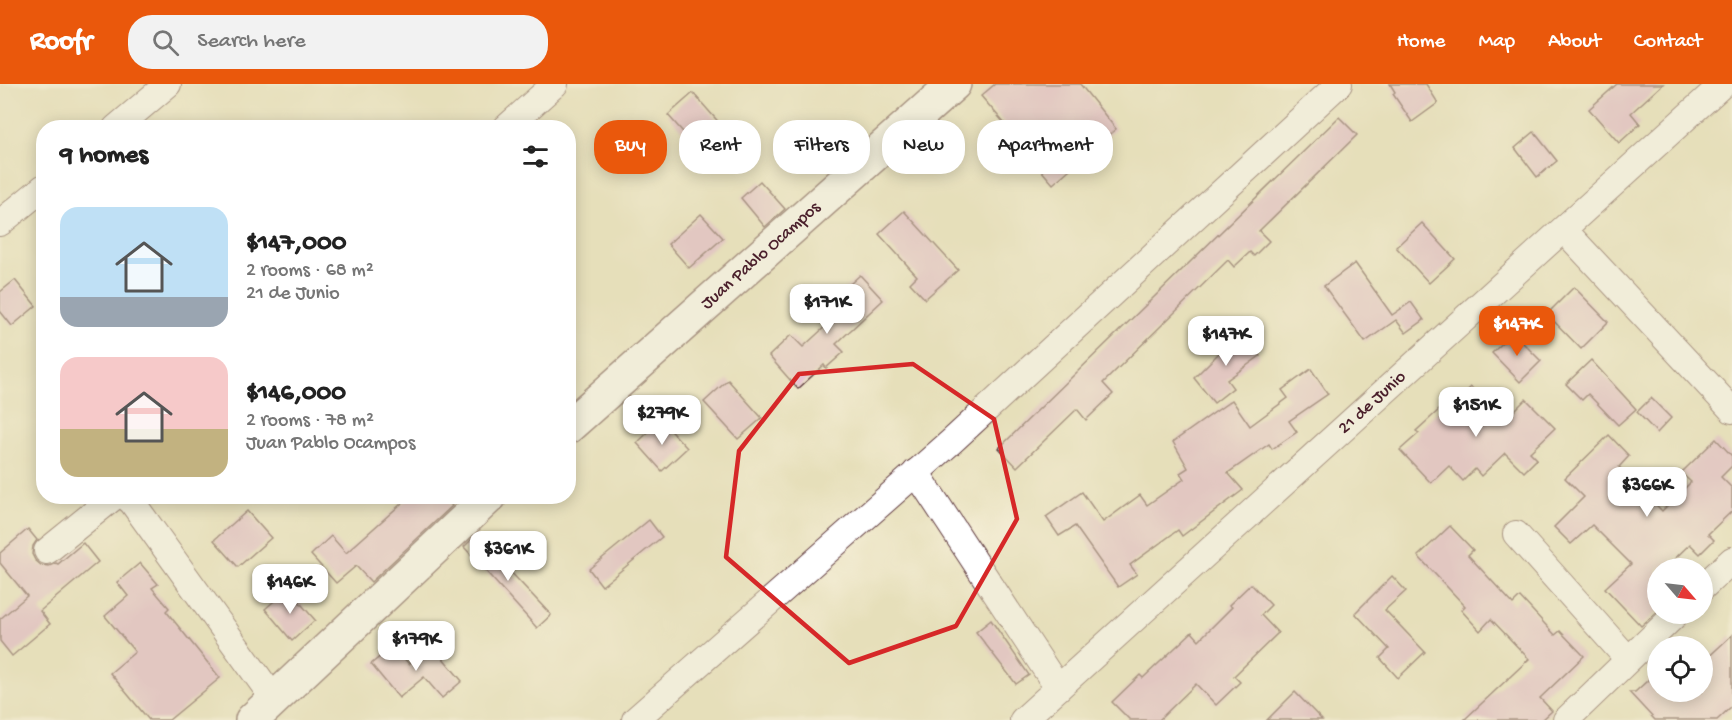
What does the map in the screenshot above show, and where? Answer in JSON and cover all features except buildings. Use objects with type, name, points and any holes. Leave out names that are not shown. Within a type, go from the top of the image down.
[{"type":"street","points":[[125,120],[168,84]]},
{"type":"street","points":[[515,120],[555,84]]},
{"type":"street","name":"Juan Pablo Ocampos","points":[[576,420],[954,84]]},
{"type":"street","points":[[635,720],[916,472],[1339,84]]},
{"type":"street","name":"21 de Junio","points":[[1023,720],[1723,84]]},
{"type":"street","points":[[0,223],[36,194]]},
{"type":"street","points":[[1564,230],[1732,410]]},
{"type":"street","points":[[916,472],[1058,688]]},
{"type":"street","points":[[47,551],[105,504]]},
{"type":"street","points":[[133,504],[263,710],[472,504]]},
{"type":"street","points":[[1516,534],[1628,659]]},
{"type":"street","points":[[1713,578],[1732,560]]},
{"type":"street","points":[[1566,720],[1665,624]]},
{"type":"highlighted area","points":[[913,364],[994,419],[1017,519],[956,626],[849,663],[726,557],[739,451],[799,374]]}]
